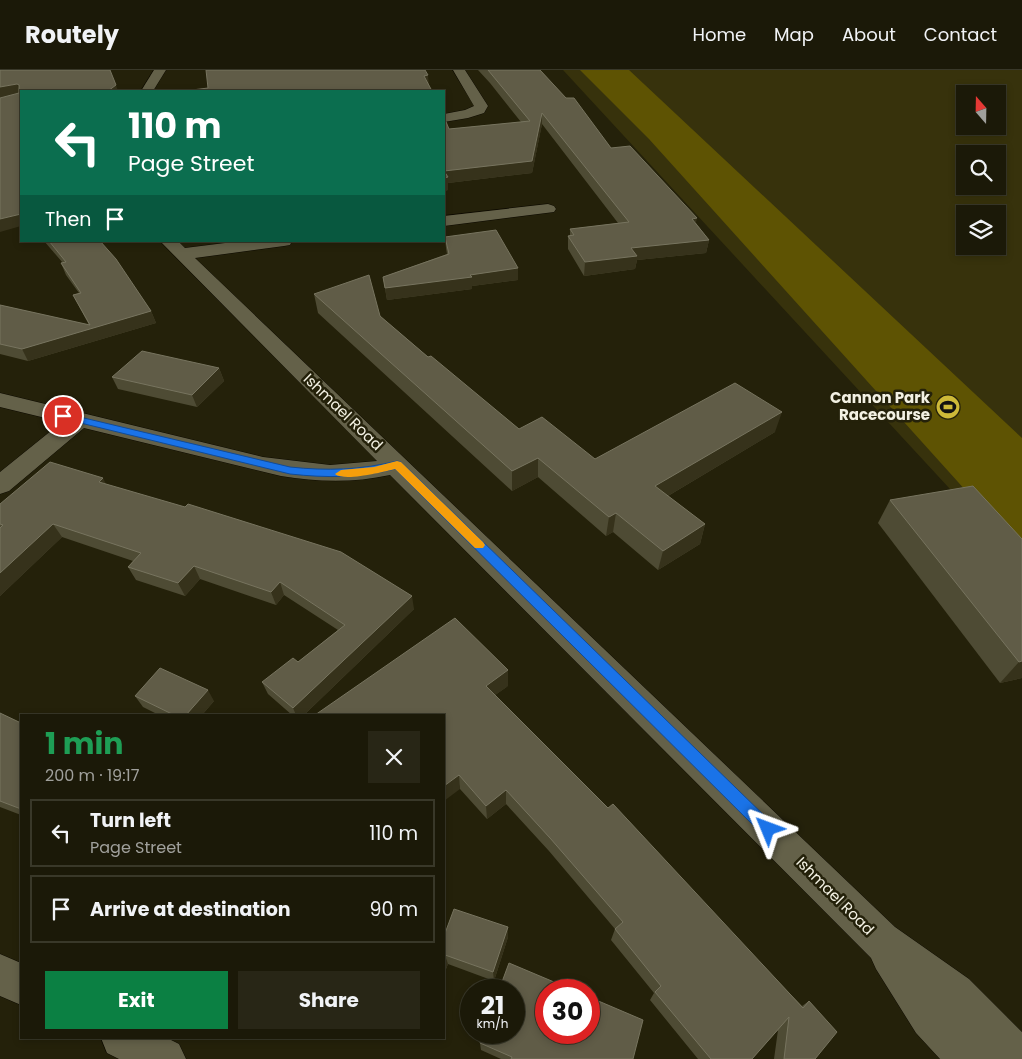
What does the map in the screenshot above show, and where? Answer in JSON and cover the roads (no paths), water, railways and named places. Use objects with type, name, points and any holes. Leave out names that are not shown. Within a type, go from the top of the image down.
[{"type":"street","points":[[148,90],[160,70]]},
{"type":"street","points":[[445,118],[468,114],[479,110],[481,106],[459,70]]},
{"type":"street","points":[[445,222],[548,209]]},
{"type":"street","points":[[175,248],[268,242]]},
{"type":"street","name":"Ishmael Road","points":[[175,248],[882,941],[954,994],[1019,1059]]},
{"type":"street","points":[[0,400],[290,470],[319,474],[346,474],[374,471],[397,465]]},
{"type":"street","points":[[0,485],[79,420]]},
{"type":"street","name":"Ishmael Road","points":[[882,941],[931,1018],[969,1059]]},
{"type":"street","points":[[0,974],[20,984]]},
{"type":"street","points":[[124,1039],[164,1059]]},
{"type":"place","name":"Cannon Park Racecourse","points":[[948,407]]}]
